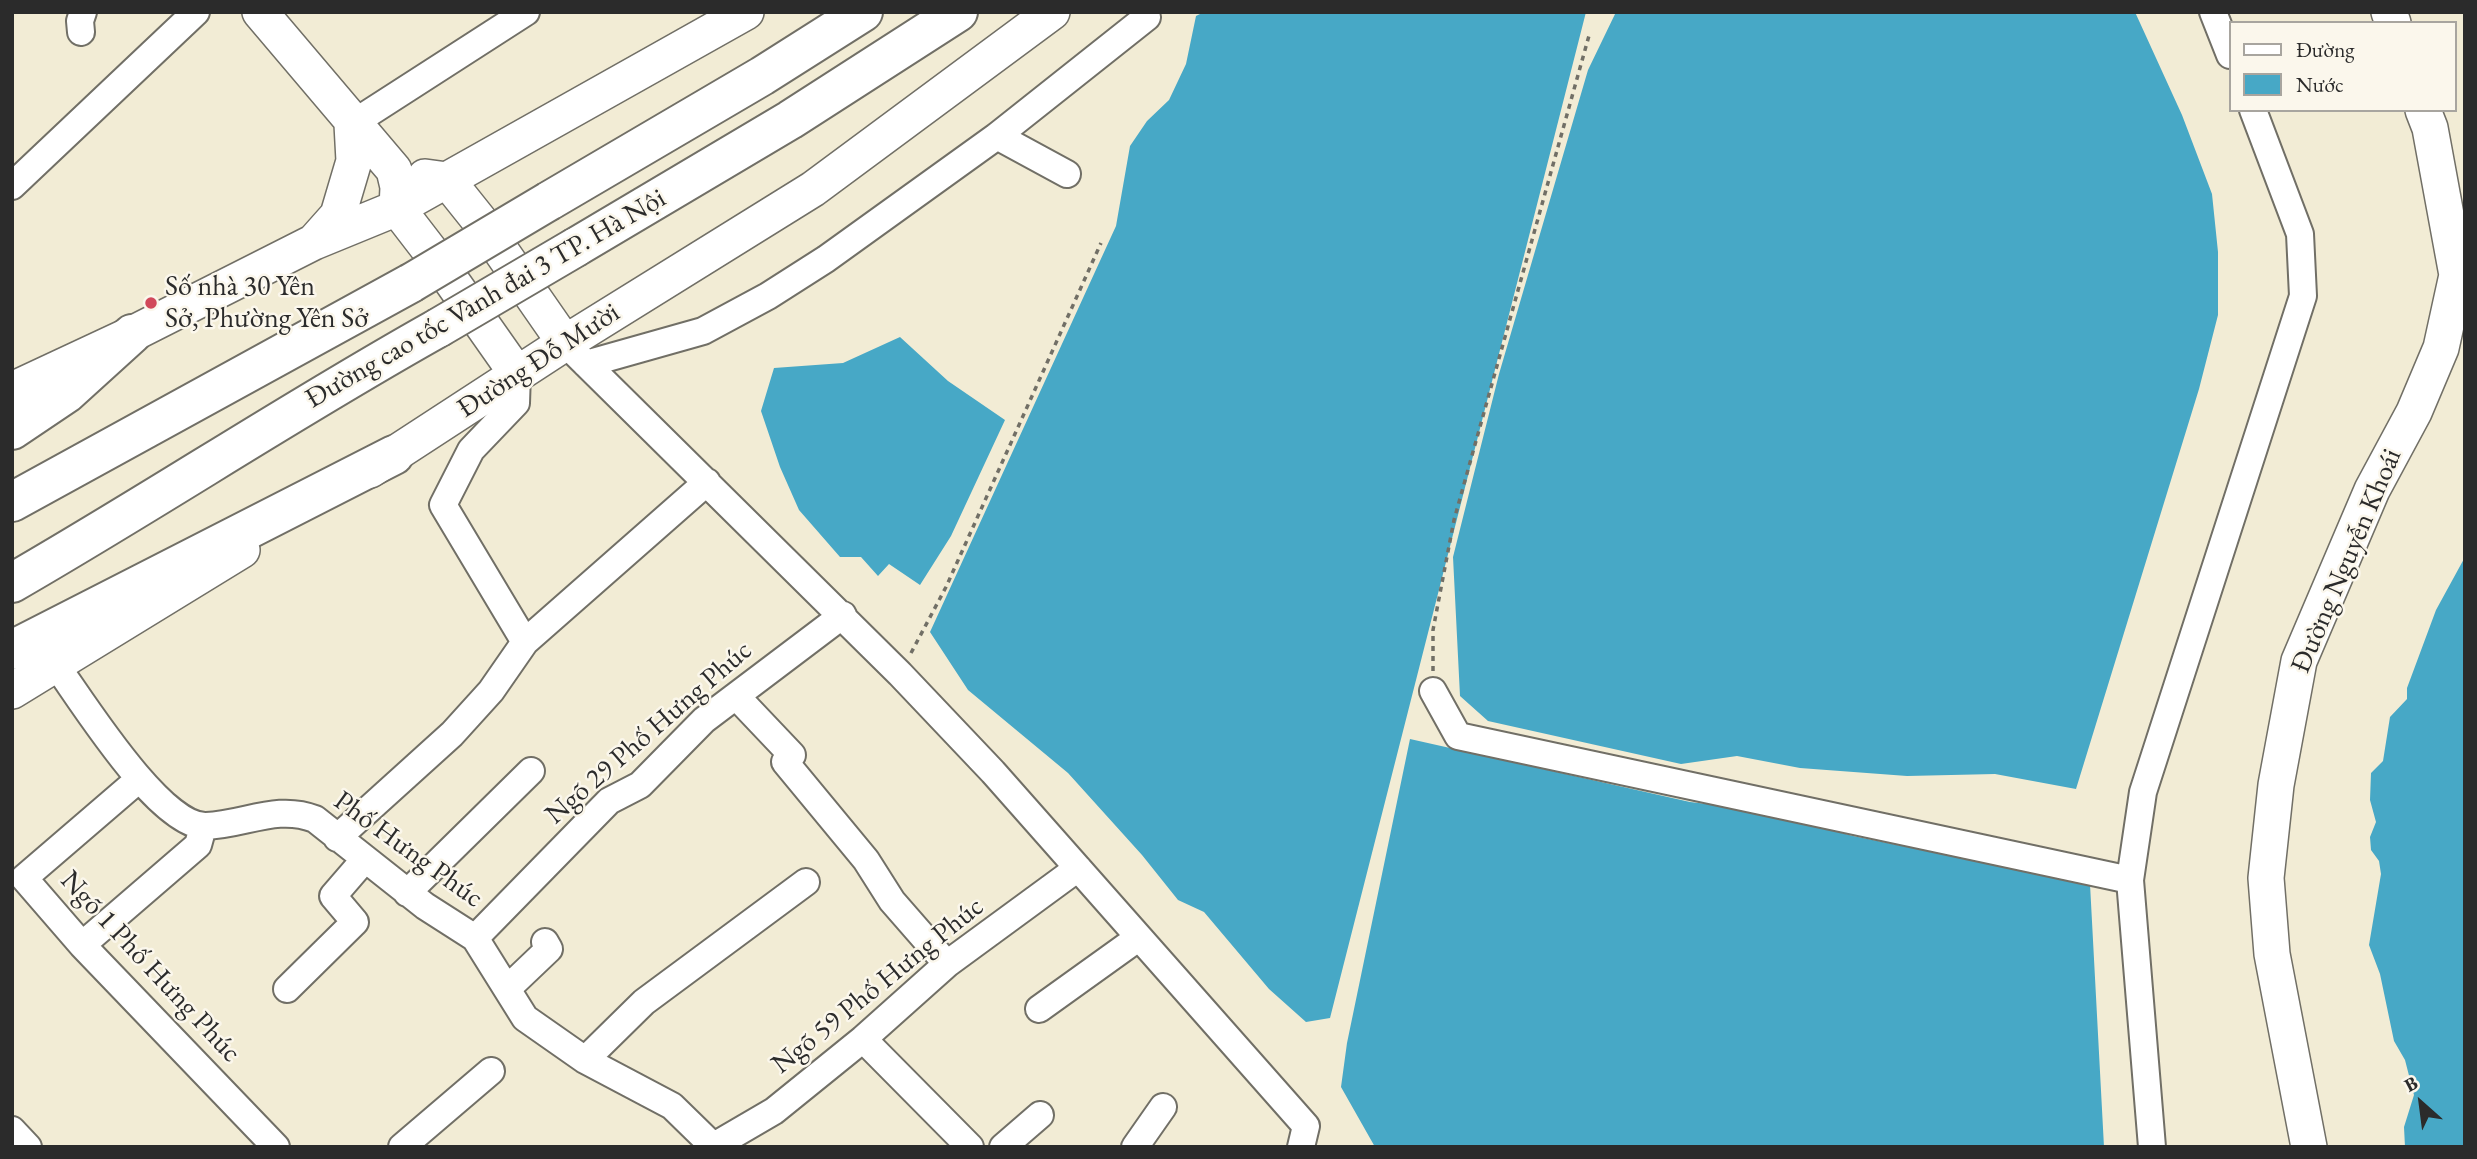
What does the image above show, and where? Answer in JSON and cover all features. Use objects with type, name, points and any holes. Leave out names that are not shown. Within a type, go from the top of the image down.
[{"type":"highway","name":"Đường cao tốc Vành đai 3 TP. Hà Nội","points":[[12,502],[411,283],[762,76],[863,12]]},
{"type":"highway","name":"Đường cao tốc Vành đai 3 TP. Hà Nội","points":[[12,583],[133,513],[325,391],[438,328],[790,120],[958,12]]},
{"type":"highway","points":[[12,430],[67,393],[132,334]]},
{"type":"highway","points":[[12,650],[394,455]]},
{"type":"main road","points":[[260,12],[352,124],[394,170],[398,187],[397,208],[435,256],[517,374]]},
{"type":"main road","points":[[12,390],[132,334],[314,242],[397,208],[746,12]]},
{"type":"main road","name":"Đường Đỗ Mười","points":[[12,691],[394,455],[517,374],[576,353],[813,189],[1052,12]]},
{"type":"main road","name":"Đường Nguyễn Khoái","points":[[2309,1147],[2272,954],[2266,878],[2276,785],[2299,661],[2372,490],[2414,412],[2441,348],[2457,275],[2430,128],[2424,112]]},
{"type":"main road","points":[[314,242],[338,215],[354,161],[352,124]]},
{"type":"main road","points":[[394,170],[447,180],[576,353]]},
{"type":"street","points":[[12,186],[197,12]]},
{"type":"street","points":[[352,124],[526,12]]},
{"type":"street","points":[[2213,12],[2228,50]]},
{"type":"street","points":[[576,353],[703,331],[768,296],[826,259],[997,136],[1147,17]]},
{"type":"street","points":[[2152,1147],[2130,880],[2143,792],[2303,296],[2300,234],[2254,112]]},
{"type":"street","points":[[997,136],[1067,174]]},
{"type":"street","points":[[576,353],[900,674],[1229,1036],[1304,1136]]},
{"type":"street","points":[[517,374],[516,403],[471,450],[443,505],[525,642]]},
{"type":"street","points":[[337,838],[452,734],[491,691],[525,642],[707,482]]},
{"type":"street","name":"Ngõ 29 Phố Hưng Phúc","points":[[475,938],[609,802],[640,785],[704,720],[843,615]]},
{"type":"street","points":[[56,665],[138,780],[173,811],[203,827],[198,845],[82,945]]},
{"type":"street","points":[[1433,691],[1458,736],[2130,880]]},
{"type":"street","points":[[736,696],[792,755],[785,762],[866,860],[892,901],[947,964]]},
{"type":"street","points":[[407,893],[531,771]]},
{"type":"street","name":"Ngõ 1 Phố Hưng Phúc","points":[[138,780],[18,870],[82,945],[276,1147]]},
{"type":"street","name":"Phố Hưng Phúc","points":[[203,827],[297,812],[315,818],[407,893],[475,938],[525,1017],[585,1060],[672,1107],[714,1146]]},
{"type":"street","points":[[287,989],[355,922],[333,896],[365,859]]},
{"type":"street","name":"Ngõ 59 Phố Hưng Phúc","points":[[714,1146],[774,1111],[863,1039],[947,964],[1078,868]]},
{"type":"street","points":[[585,1060],[644,1002],[806,882]]},
{"type":"street","points":[[1039,1009],[1138,938]]},
{"type":"street","points":[[507,989],[549,949],[545,942]]},
{"type":"street","points":[[863,1039],[970,1147]]},
{"type":"street","points":[[402,1147],[491,1071]]},
{"type":"street","points":[[1135,1147],[1163,1107]]},
{"type":"street","points":[[1003,1147],[1040,1115]]},
{"type":"street","points":[[12,1130],[28,1147]]},
{"type":"path","points":[[1433,691],[1433,630],[1454,520],[1590,32]]},
{"type":"path","points":[[900,674],[946,587],[1101,243]]},
{"type":"water","points":[[1204,12],[1586,12],[1330,1018],[1306,1022],[1269,989],[1204,912],[1178,900],[1142,855],[1068,773],[968,690],[930,632],[1116,226],[1130,146],[1147,121],[1169,100],[1186,64],[1196,16]]},
{"type":"water","points":[[1616,12],[2135,12],[2182,115],[2212,194],[2218,252],[2218,315],[2199,389],[2076,789],[1995,774],[1907,776],[1800,768],[1737,756],[1681,764],[1488,721],[1460,696],[1453,557],[1499,374],[1588,70]]},
{"type":"water","points":[[900,337],[948,381],[1005,420],[951,536],[920,585],[889,564],[878,576],[861,557],[840,557],[799,510],[780,467],[761,411],[774,368],[843,363]]},
{"type":"water","points":[[2465,557],[2465,1147],[2405,1147],[2404,1127],[2414,1095],[2405,1060],[2394,1041],[2380,974],[2369,945],[2381,874],[2379,861],[2371,850],[2370,837],[2376,822],[2370,800],[2371,773],[2383,761],[2390,717],[2407,699],[2407,688],[2436,610]]},
{"type":"water","points":[[1410,739],[1690,802],[1757,810],[1853,836],[2090,884],[2104,1147],[1375,1147],[1341,1087],[1347,1043]]},
{"type":"place","name":"Số nhà 30 Yên Sở, Phường Yên Sở","points":[[151,303]]}]
